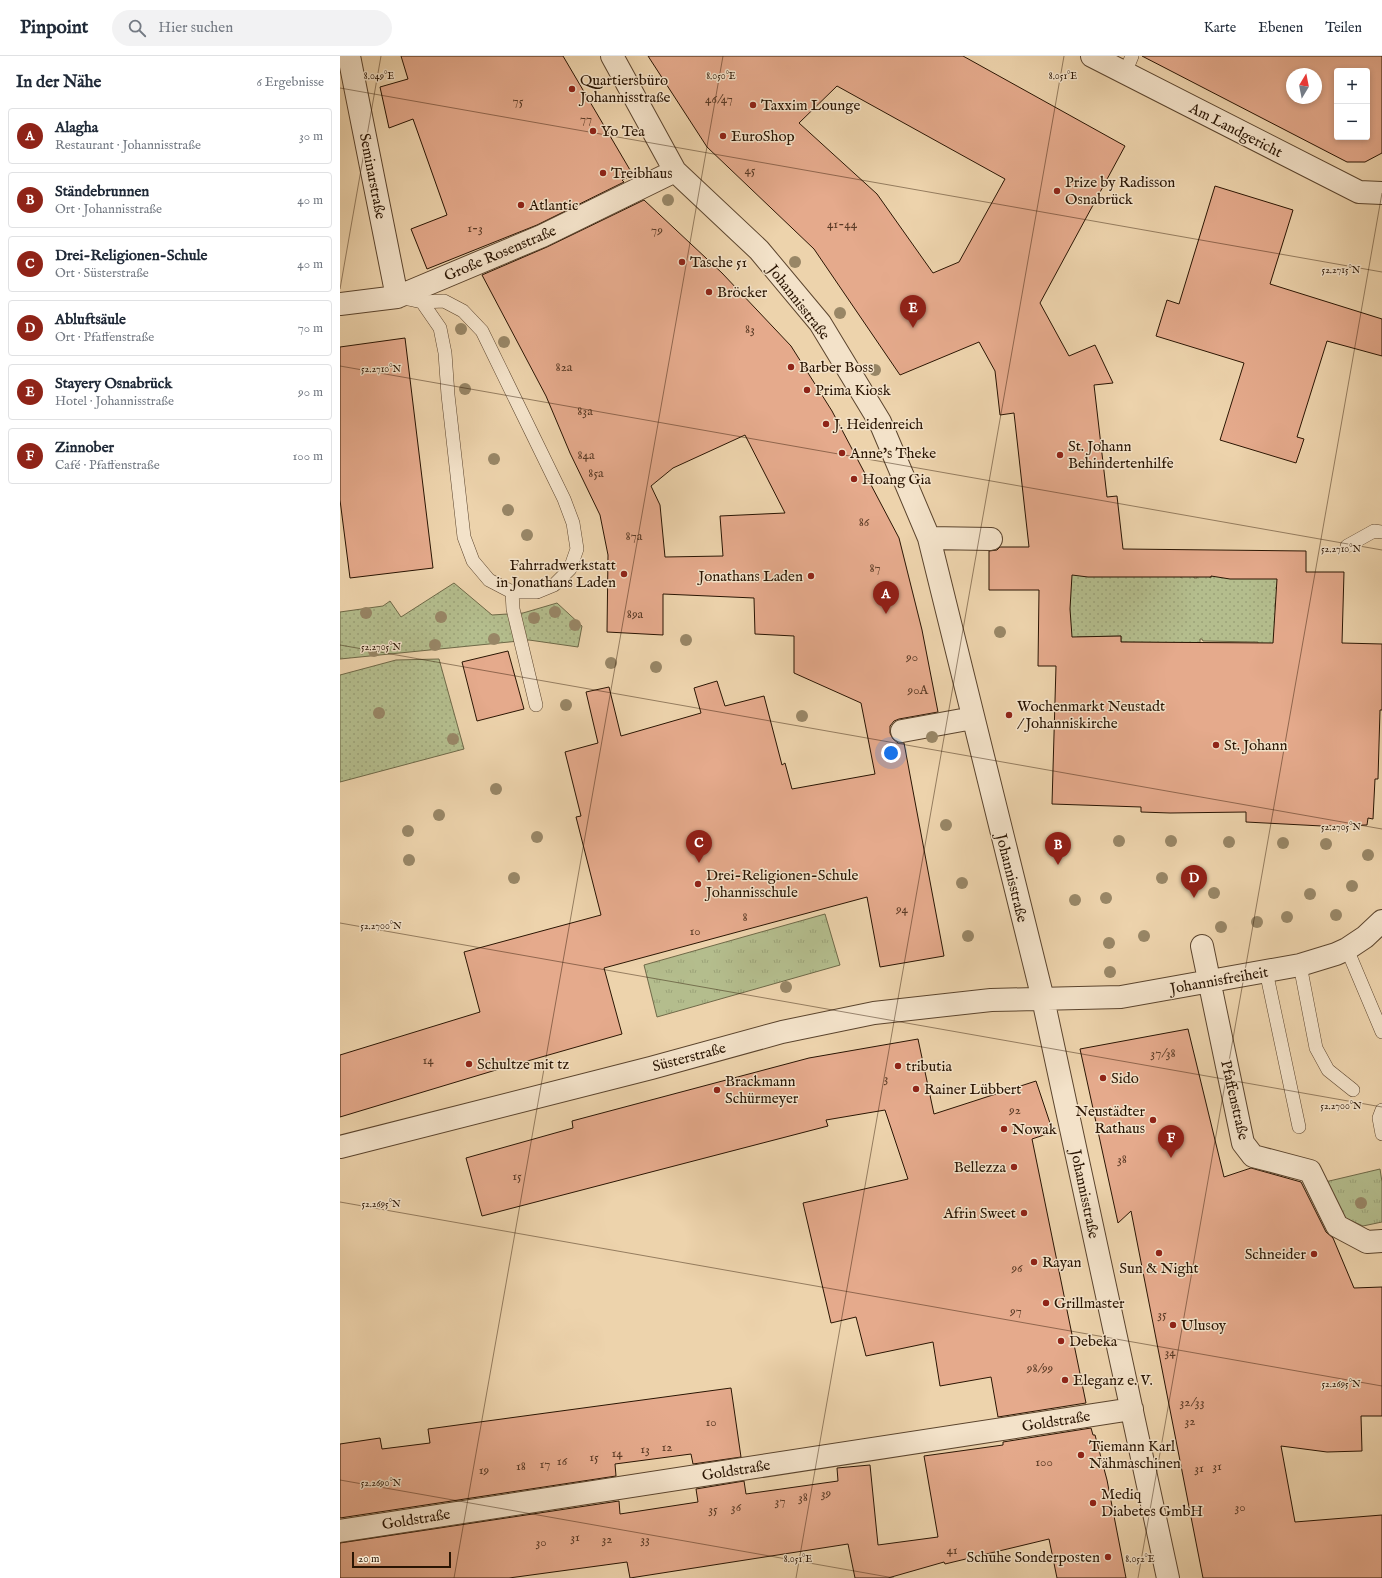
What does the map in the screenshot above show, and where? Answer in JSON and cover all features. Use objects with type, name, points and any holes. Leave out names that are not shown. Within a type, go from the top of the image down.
[{"type":"street","name":"Seminarstraße","points":[[349,56],[397,297]]},
{"type":"street","name":"Johannisstraße","points":[[612,56],[675,172],[758,250],[820,323],[880,422],[929,538],[1043,999],[1168,1578]]},
{"type":"street","name":"Am Landgericht","points":[[1092,56],[1128,64],[1359,192],[1382,193]]},
{"type":"street","name":"Große Rosenstraße","points":[[340,304],[397,297],[542,236],[675,172]]},
{"type":"street","points":[[929,538],[991,539]]},
{"type":"street","points":[[902,731],[973,718]]},
{"type":"street","name":"Johannisfreiheit","points":[[1043,999],[1121,997],[1300,964],[1336,954],[1347,949],[1365,937],[1381,923]]},
{"type":"street","name":"Pfaffenstraße","points":[[1202,946],[1208,982],[1243,1143],[1253,1156],[1310,1171],[1336,1226],[1366,1242],[1382,1241]]},
{"type":"street","name":"Süsterstraße","points":[[340,1147],[651,1068],[782,1032],[874,1013],[991,1000],[1043,999]]},
{"type":"street","name":"Goldstraße","points":[[340,1531],[1132,1409]]},
{"type":"lane","points":[[397,297],[422,302],[444,301],[463,311],[482,331],[564,499],[573,523],[577,549],[570,569],[554,584],[537,592],[512,592],[489,580],[473,561],[464,537],[448,395],[445,353],[440,328],[422,302]]},
{"type":"lane","points":[[1347,546],[1374,531],[1382,532]]},
{"type":"lane","points":[[512,592],[513,609],[536,705]]},
{"type":"lane","points":[[1347,949],[1382,1032]]},
{"type":"lane","points":[[1300,964],[1316,1048],[1328,1070],[1353,1090]]},
{"type":"lane","points":[[1266,971],[1299,1127]]},
{"type":"lane","points":[[1382,1110],[1379,1118],[1382,1134]]},
{"type":"green space","points":[[1065,571],[1179,573],[1180,577],[1182,577],[1182,573],[1194,573],[1194,578],[1197,578],[1197,573],[1208,574],[1211,578],[1211,573],[1281,575],[1280,587],[1276,587],[1276,589],[1280,589],[1275,604],[1278,648],[1258,647],[1258,642],[1203,641],[1202,639],[1200,639],[1200,643],[1121,642],[1121,636],[1077,637],[1076,641],[1064,630]]},
{"type":"green space","points":[[454,583],[492,615],[523,613],[557,603],[582,626],[578,647],[529,640],[340,659],[340,612],[383,606],[390,601],[401,617]]},
{"type":"green space","points":[[439,659],[464,749],[340,782],[340,675],[396,660]]},
{"type":"green space","points":[[825,914],[840,965],[657,1017],[644,965]]},
{"type":"green space","points":[[1380,1169],[1382,1182],[1382,1222],[1363,1226],[1343,1217],[1325,1182]]},
{"type":"building","points":[[401,56],[563,56],[633,175],[622,180],[624,182],[537,225],[427,269],[411,229],[447,215],[413,119],[389,128],[380,87],[408,79]]},
{"type":"building","points":[[648,56],[963,56],[1125,146],[1040,303],[1069,356],[1095,345],[1113,383],[1094,385],[1107,497],[1117,496],[1123,549],[1306,551],[1306,572],[1344,572],[1342,643],[1382,644],[1382,710],[1380,710],[1378,779],[1375,779],[1373,819],[1368,818],[1367,825],[1322,826],[1246,822],[1246,812],[1141,812],[1141,807],[1052,804],[1056,666],[1038,666],[1039,590],[989,590],[989,551],[997,550],[1000,547],[1029,547],[1014,413],[1000,415],[995,371],[979,342],[900,375],[814,249],[707,147]],"holes":[[[837,86],[1005,179],[959,262],[933,273],[877,194],[799,123]],[[1072,575],[1088,577],[1211,576],[1230,579],[1277,579],[1273,643],[1121,642],[1121,636],[1072,637],[1070,609]]]},
{"type":"building","points":[[1142,56],[1382,56],[1382,153],[1365,162],[1347,162]]},
{"type":"building","points":[[1215,186],[1293,210],[1270,284],[1382,319],[1382,356],[1327,341],[1297,437],[1304,439],[1296,463],[1220,440],[1244,363],[1156,336],[1167,300],[1179,304]]},
{"type":"building","points":[[644,200],[722,273],[791,346],[832,411],[899,538],[922,630],[938,712],[894,721],[890,726],[890,733],[893,739],[898,743],[904,743],[944,956],[880,967],[867,897],[604,968],[622,1034],[340,1117],[340,1055],[480,1012],[464,952],[601,915],[576,817],[581,816],[565,752],[598,743],[586,692],[609,687],[621,736],[701,713],[694,688],[717,681],[725,706],[764,696],[782,765],[785,763],[792,789],[875,774],[861,703],[794,673],[794,636],[755,634],[754,598],[663,594],[663,635],[607,632],[608,555],[600,515],[570,453],[546,396],[482,275],[547,247]],"holes":[[[745,435],[785,513],[720,516],[723,556],[665,557],[660,505],[651,486],[673,468]]]},
{"type":"building","points":[[405,338],[433,568],[350,578],[340,500],[340,347]]},
{"type":"building","points":[[508,651],[524,709],[477,721],[462,662]]},
{"type":"building","points":[[1188,1029],[1224,1177],[1251,1168],[1301,1182],[1326,1232],[1333,1238],[1354,1288],[1382,1287],[1382,1416],[1361,1416],[1362,1451],[1327,1452],[1281,1446],[1295,1522],[1382,1515],[1382,1578],[1203,1578],[1131,1211],[1118,1223],[1080,1049]]},
{"type":"building","points":[[918,1039],[934,1114],[1036,1081],[1053,1132],[1032,1139],[1086,1403],[998,1417],[991,1377],[940,1386],[933,1342],[866,1356],[856,1317],[831,1323],[803,1203],[908,1179],[885,1110],[826,1120],[828,1126],[482,1216],[466,1158],[573,1128],[572,1121],[809,1058]]},
{"type":"building","points":[[731,1388],[741,1457],[693,1464],[691,1454],[615,1464],[616,1476],[340,1518],[340,1444],[380,1438],[382,1449],[430,1443],[428,1429]]},
{"type":"building","points":[[1091,1428],[1093,1435],[1095,1435],[1107,1480],[1126,1578],[1057,1578],[1049,1539],[945,1564],[944,1562],[888,1578],[855,1578],[848,1544],[630,1578],[627,1562],[509,1578],[340,1578],[340,1543],[619,1501],[620,1514],[698,1502],[696,1489],[744,1481],[746,1494],[838,1481],[837,1468],[870,1465],[878,1545],[938,1537],[924,1456],[1003,1445],[1003,1442]]},
{"type":"place","name":"Quartiersbüro Johannisstraße","points":[[572,89]]},
{"type":"place","name":"Taxxim Lounge","points":[[753,105]]},
{"type":"place","name":"Yo Tea","points":[[593,131]]},
{"type":"place","name":"EuroShop","points":[[723,136]]},
{"type":"place","name":"Treibhaus","points":[[603,173]]},
{"type":"place","name":"Prize by Radisson Osnabrück","points":[[1057,191]]},
{"type":"place","name":"Atlantic","points":[[521,205]]},
{"type":"place","name":"Tasche 51","points":[[682,262]]},
{"type":"place","name":"Bröcker","points":[[709,292]]},
{"type":"place","name":"Stayery Osnabrück","points":[[913,328]]},
{"type":"place","name":"Barber Boss","points":[[791,367]]},
{"type":"place","name":"Prima Kiosk","points":[[807,390]]},
{"type":"place","name":"J. Heidenreich","points":[[826,424]]},
{"type":"place","name":"Anne's Theke","points":[[842,453]]},
{"type":"place","name":"St. Johann Behindertenhilfe","points":[[1060,455]]},
{"type":"place","name":"Hoang Gia","points":[[854,479]]},
{"type":"place","name":"Fahrradwerkstatt in Jonathans Laden","points":[[624,574]]},
{"type":"place","name":"Jonathans Laden","points":[[811,576]]},
{"type":"place","name":"Alagha","points":[[886,614]]},
{"type":"place","name":"Wochenmarkt Neustadt / Johanniskirche","points":[[1009,715]]},
{"type":"place","name":"St. Johann","points":[[1216,745]]},
{"type":"place","name":"Drei-Religionen-Schule","points":[[699,863]]},
{"type":"place","name":"Ständebrunnen","points":[[1058,865]]},
{"type":"place","name":"Drei-Religionen-Schule Johannisschule","points":[[698,884]]},
{"type":"place","name":"Abluftsäule","points":[[1194,898]]},
{"type":"place","name":"Schultze mit tz","points":[[469,1064]]},
{"type":"place","name":"tributia","points":[[898,1066]]},
{"type":"place","name":"Sido","points":[[1103,1078]]},
{"type":"place","name":"Rainer Lübbert","points":[[916,1089]]},
{"type":"place","name":"Brackmann Schürmeyer","points":[[717,1090]]},
{"type":"place","name":"Neustädter Rathaus","points":[[1153,1120]]},
{"type":"place","name":"Nowak","points":[[1004,1129]]},
{"type":"place","name":"Zinnober","points":[[1171,1158]]},
{"type":"place","name":"Bellezza","points":[[1014,1167]]},
{"type":"place","name":"Afrin Sweet","points":[[1024,1213]]},
{"type":"place","name":"Sun & Night","points":[[1159,1253]]},
{"type":"place","name":"Schneider","points":[[1314,1254]]},
{"type":"place","name":"Rayan","points":[[1034,1262]]},
{"type":"place","name":"Grillmaster","points":[[1046,1303]]},
{"type":"place","name":"Ulusoy","points":[[1173,1325]]},
{"type":"place","name":"Debeka","points":[[1061,1341]]},
{"type":"place","name":"Eleganz e. V.","points":[[1065,1380]]},
{"type":"place","name":"Tiemann Karl Nähmaschinen","points":[[1081,1455]]},
{"type":"place","name":"Mediq Diabetes GmbH","points":[[1093,1503]]},
{"type":"place","name":"Schuhe Sonderposten","points":[[1108,1557]]}]
